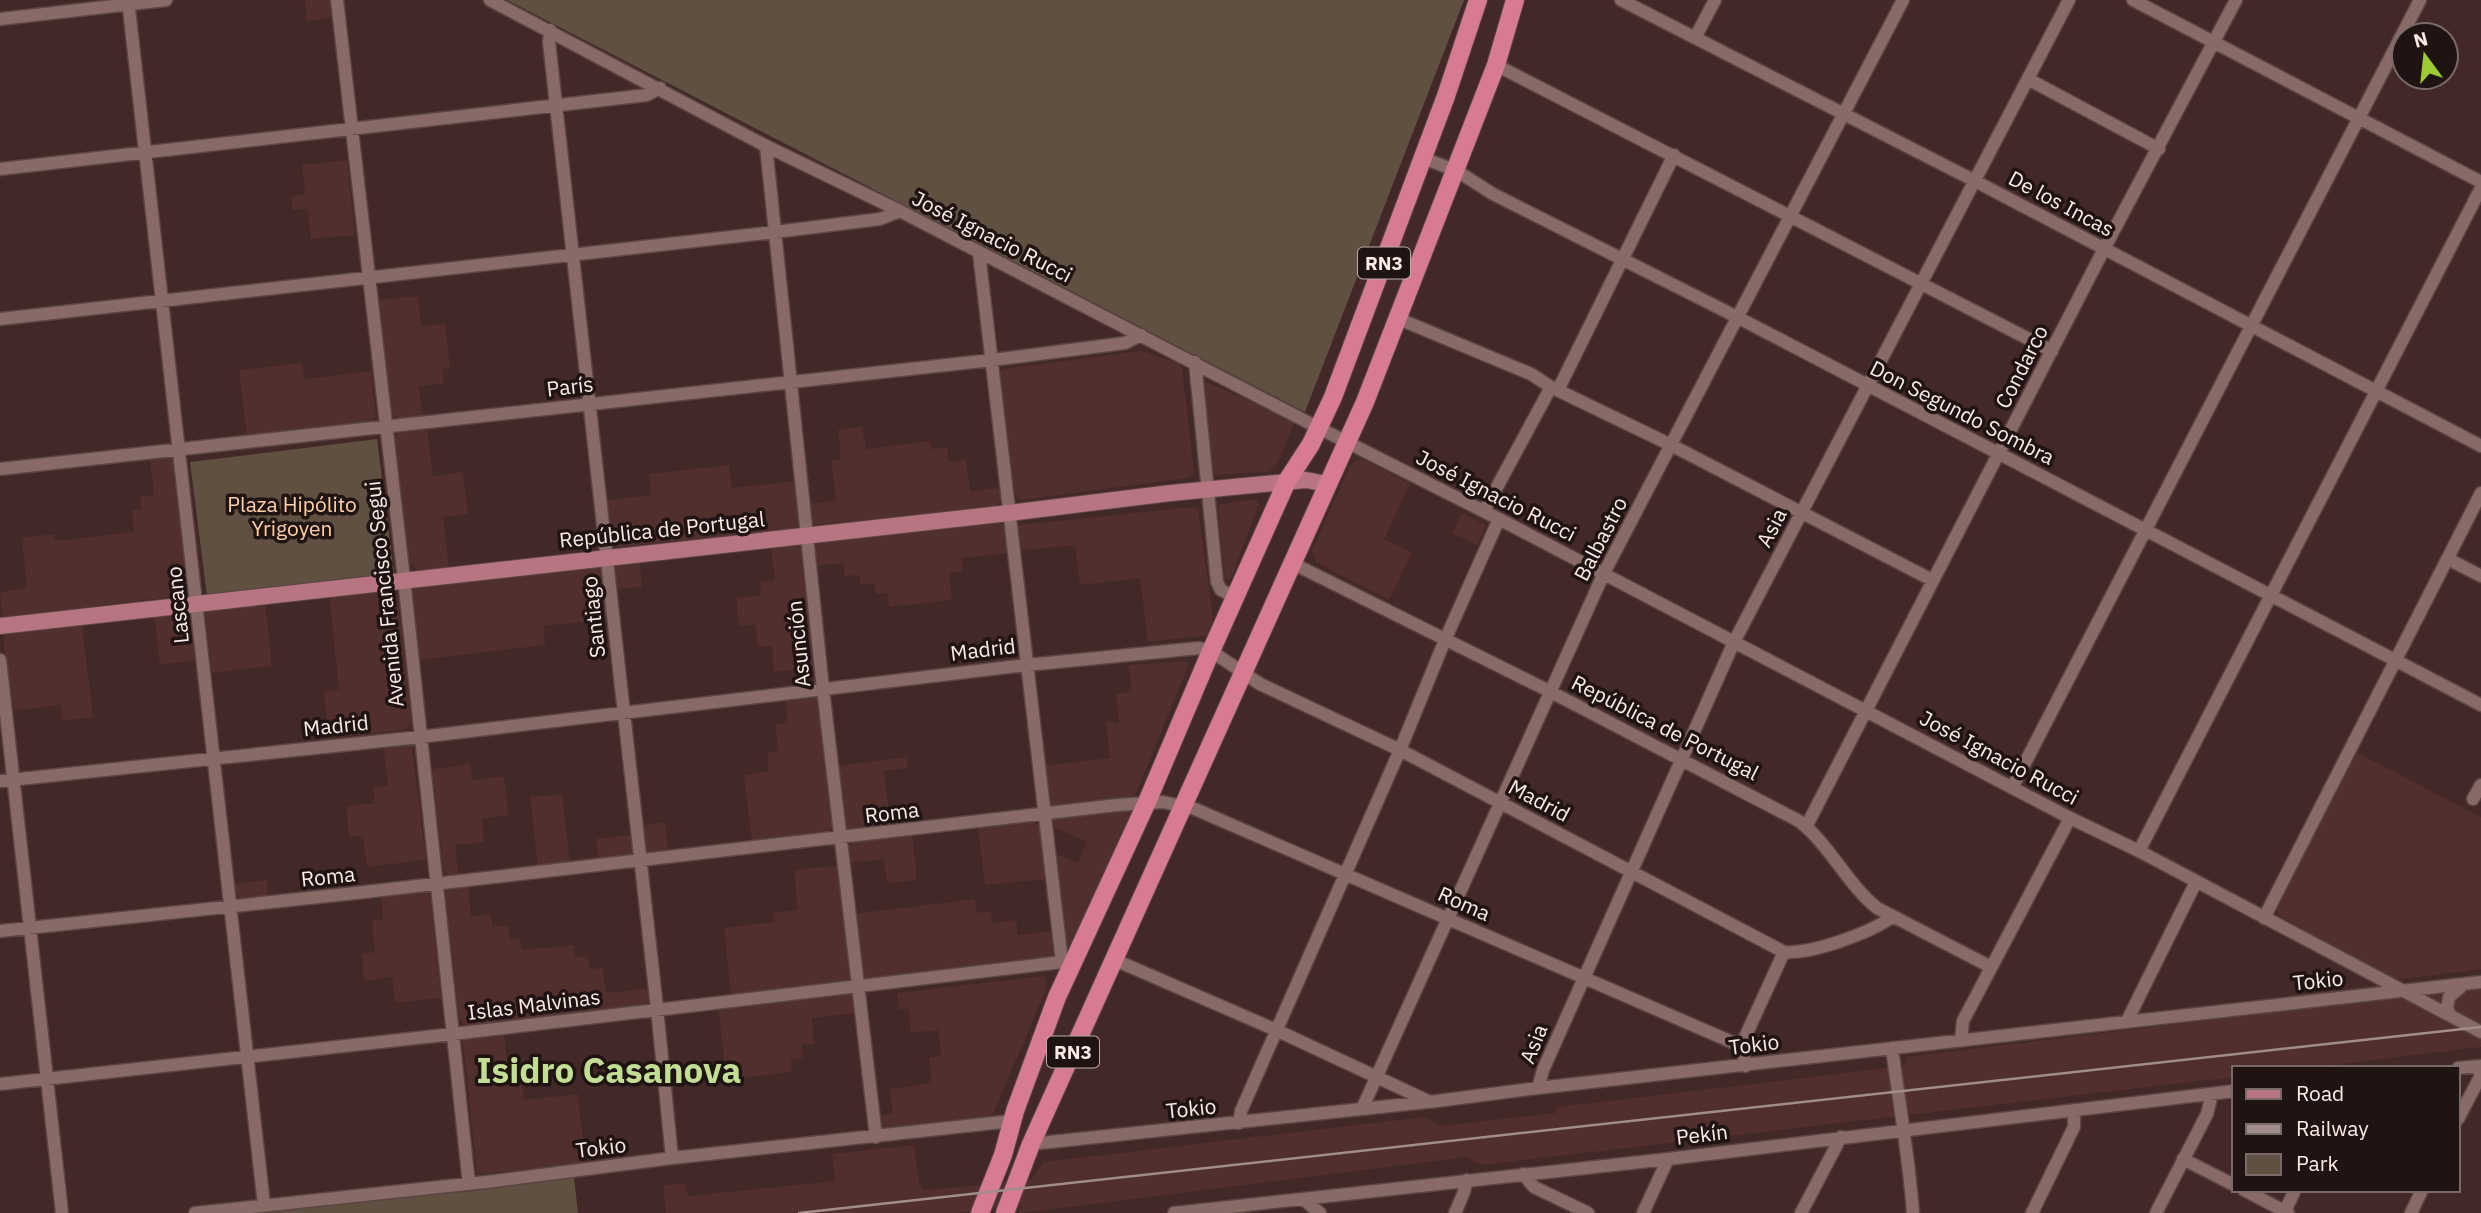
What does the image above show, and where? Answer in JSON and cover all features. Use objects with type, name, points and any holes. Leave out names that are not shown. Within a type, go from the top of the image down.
[{"type":"highway","name":"RN3","points":[[980,1213],[1003,1155],[1012,1121],[1057,998],[1066,965],[1147,802],[1210,651],[1287,481],[1319,428],[1333,397],[1426,159],[1478,0]]},
{"type":"highway","name":"RN3","points":[[1005,1213],[1031,1144],[1348,442],[1457,172],[1496,65],[1516,0]]},
{"type":"main road","name":"República de Portugal","points":[[0,626],[1207,489],[1287,481],[1317,480],[1327,484]]},
{"type":"street","points":[[0,19],[129,2],[166,0]]},
{"type":"street","name":"Avenida Francisco Segui","points":[[337,0],[404,579],[469,1184]]},
{"type":"street","name":"José Ignacio Rucci","points":[[491,0],[766,146],[900,211],[1604,573],[2481,1032]]},
{"type":"street","name":"De los Incas","points":[[1621,0],[2251,324],[2481,446]]},
{"type":"street","points":[[1695,38],[1715,0]]},
{"type":"street","name":"Balbastro","points":[[1362,1109],[1604,573],[1903,0]]},
{"type":"street","name":"Asia","points":[[1538,1088],[1543,1070],[1583,978],[1734,642],[2069,0]]},
{"type":"street","points":[[2133,0],[2481,182]]},
{"type":"street","name":"Condarco","points":[[1806,827],[2104,249],[2236,0]]},
{"type":"street","points":[[2012,788],[2420,0]]},
{"type":"street","name":"Lascano","points":[[129,2],[264,1205]]},
{"type":"street","name":"Santiago","points":[[550,30],[549,43],[572,256],[672,1158]]},
{"type":"street","points":[[1496,65],[2052,351]]},
{"type":"street","points":[[2028,79],[2159,149]]},
{"type":"street","points":[[0,169],[648,95],[660,88]]},
{"type":"street","name":"Asunción","points":[[766,146],[823,689],[876,1137]]},
{"type":"street","points":[[1484,511],[1555,388],[1674,155]]},
{"type":"street","name":"Don Segundo Sombra","points":[[1426,159],[1457,172],[1493,194],[1737,317],[2481,705]]},
{"type":"street","points":[[2139,851],[2481,188]]},
{"type":"street","points":[[0,319],[775,232],[880,219],[900,211]]},
{"type":"street","points":[[979,253],[1045,814],[1066,965]]},
{"type":"street","points":[[1399,319],[1531,374],[1932,580]]},
{"type":"street","name":"París","points":[[0,469],[992,360],[1125,343],[1142,335]]},
{"type":"street","points":[[1195,362],[1217,582],[1221,590],[1235,597]]},
{"type":"street","points":[[2264,918],[2481,493]]},
{"type":"street","points":[[1239,1123],[1241,1111],[1499,519]]},
{"type":"street","points":[[2448,559],[2481,576]]},
{"type":"street","name":"República de Portugal","points":[[1292,563],[1549,691],[1806,827],[1866,898],[1892,917],[1991,967]]},
{"type":"street","name":"Madrid","points":[[0,781],[420,737],[1027,665],[1199,648],[1210,651],[1242,674],[1400,751],[1784,952]]},
{"type":"street","points":[[0,660],[62,1213]]},
{"type":"street","points":[[2473,799],[2481,785]]},
{"type":"street","name":"Roma","points":[[0,931],[841,839],[1147,802],[1184,805],[1741,1046]]},
{"type":"street","points":[[1961,1040],[1961,1028],[2070,818]]},
{"type":"street","points":[[2127,1021],[2196,882]]},
{"type":"street","points":[[1746,1066],[1741,1046],[1784,952],[1800,952],[1868,932],[1892,917]]},
{"type":"street","points":[[1115,960],[1429,1101]]},
{"type":"street","name":"Islas Malvinas","points":[[0,1084],[453,1034],[657,1008],[1066,965]]},
{"type":"street","points":[[2356,996],[2368,989],[2370,979],[2366,971]]},
{"type":"street","name":"Tokio","points":[[1031,1144],[1239,1123],[2481,982]]},
{"type":"street","points":[[2451,1016],[2447,1009],[2449,997],[2464,984]]},
{"type":"street","points":[[1892,1048],[1909,1156],[1913,1213]]},
{"type":"street","points":[[2460,1068],[2481,1066],[2480,1077],[2460,1115]]},
{"type":"street","name":"Pekín","points":[[1174,1213],[1245,1209],[1303,1199],[1668,1159],[2232,1091]]},
{"type":"street","points":[[2156,1213],[2207,1114],[2212,1094]]},
{"type":"street","points":[[2032,1213],[2074,1127],[2074,1111]]},
{"type":"street","name":"Tokio","points":[[195,1213],[1012,1121]]},
{"type":"street","points":[[1801,1213],[1841,1137]]},
{"type":"street","points":[[1643,1213],[1668,1159]]},
{"type":"street","points":[[2183,1159],[2232,1184]]},
{"type":"street","points":[[1523,1174],[1534,1187],[1588,1213]]},
{"type":"street","points":[[1455,1213],[1467,1180]]},
{"type":"street","points":[[2248,1192],[2286,1212],[2294,1192]]},
{"type":"street","points":[[2410,1213],[2421,1192]]},
{"type":"street","points":[[1303,1199],[1320,1213]]},
{"type":"shaded area","points":[[305,0],[331,0],[333,17],[307,21]]},
{"type":"shaded area","points":[[347,160],[355,235],[311,239],[308,209],[292,210],[291,197],[305,194],[302,165]]},
{"type":"shaded area","points":[[418,296],[421,326],[445,324],[450,368],[442,369],[444,383],[419,387],[423,417],[399,419],[390,414],[377,300]]},
{"type":"shaded area","points":[[1141,351],[1178,363],[1182,368],[1194,472],[1188,478],[1021,500],[1015,495],[999,375],[1002,369]]},
{"type":"shaded area","points":[[302,363],[305,379],[371,371],[376,416],[370,422],[247,436],[239,370]]},
{"type":"shaded area","points":[[1206,382],[1295,422],[1276,466],[1268,472],[1213,475],[1204,387]]},
{"type":"shaded area","points":[[427,426],[433,476],[463,472],[468,514],[443,517],[449,567],[418,571],[410,564],[394,440],[399,430]]},
{"type":"shaded area","points":[[862,426],[866,449],[930,441],[931,449],[947,447],[949,462],[966,460],[970,491],[1001,488],[1002,500],[993,508],[814,525],[809,504],[836,500],[831,461],[841,459],[838,430]]},
{"type":"shaded area","points":[[150,458],[175,458],[190,591],[186,595],[6,617],[2,615],[0,592],[27,588],[22,538],[54,534],[55,541],[134,532],[132,510],[141,509],[140,497],[154,495]]},
{"type":"shaded area","points":[[1361,459],[1410,484],[1384,539],[1412,553],[1389,600],[1316,562],[1312,550],[1351,464]]},
{"type":"shaded area","points":[[729,465],[732,488],[796,481],[799,525],[796,529],[617,547],[611,543],[606,500],[651,495],[649,474]]},
{"type":"shaded area","points":[[1255,499],[1259,504],[1231,579],[1225,579],[1218,507],[1221,504]]},
{"type":"shaded area","points":[[1193,507],[1198,510],[1213,617],[1208,634],[1204,636],[1148,642],[1140,578],[1080,585],[1075,545],[1017,551],[1014,528],[1018,525]]},
{"type":"shaded area","points":[[1462,513],[1486,525],[1477,545],[1452,533]]},
{"type":"shaded area","points":[[997,520],[1005,527],[1007,553],[962,558],[963,571],[949,573],[952,600],[889,607],[887,593],[876,594],[874,584],[861,585],[859,575],[845,576],[843,563],[815,566],[813,548],[821,540]]},
{"type":"shaded area","points":[[771,546],[802,546],[817,667],[774,672],[772,646],[758,647],[755,625],[739,626],[736,598],[761,595],[760,582],[775,580]]},
{"type":"shaded area","points":[[640,562],[642,587],[616,589],[615,566]]},
{"type":"shaded area","points":[[601,567],[609,619],[544,626],[545,645],[419,660],[412,591],[416,586]]},
{"type":"shaded area","points":[[392,589],[397,595],[412,723],[404,730],[329,738],[324,691],[339,689],[329,596]]},
{"type":"shaded area","points":[[265,603],[272,666],[212,673],[206,610]]},
{"type":"shaded area","points":[[189,611],[193,615],[198,660],[160,665],[154,615]]},
{"type":"shaded area","points":[[82,623],[93,717],[62,721],[60,705],[12,711],[3,640],[6,634]]},
{"type":"shaded area","points":[[1187,661],[1188,667],[1134,798],[1048,808],[1042,766],[1110,758],[1106,720],[1119,724],[1116,694],[1132,691],[1128,665]]},
{"type":"shaded area","points":[[818,695],[835,825],[828,833],[752,843],[744,775],[769,771],[767,752],[778,751],[775,725],[788,723],[785,697]]},
{"type":"shaded area","points":[[411,741],[426,860],[367,867],[363,836],[349,837],[346,806],[375,803],[373,787],[388,785],[383,742]]},
{"type":"shaded area","points":[[2356,752],[2481,817],[2481,969],[2396,980],[2278,915],[2277,909]]},
{"type":"shaded area","points":[[907,757],[908,768],[884,771],[891,827],[847,830],[838,766]]},
{"type":"shaded area","points":[[470,764],[473,780],[504,776],[509,815],[482,819],[484,842],[455,845],[459,876],[451,877],[444,872],[432,769]]},
{"type":"shaded area","points":[[562,794],[570,863],[538,867],[530,797]]},
{"type":"shaded area","points":[[1130,809],[1132,814],[1070,952],[1066,952],[1052,852],[1078,863],[1087,842],[1050,826],[1050,818]]},
{"type":"shaded area","points":[[1034,821],[1040,825],[1047,879],[985,885],[978,826]]},
{"type":"shaded area","points":[[665,822],[668,852],[647,853],[642,825]]},
{"type":"shaded area","points":[[912,834],[917,880],[887,883],[884,859],[850,863],[848,847],[854,841]]},
{"type":"shaded area","points":[[633,835],[634,854],[630,857],[599,859],[596,839]]},
{"type":"shaded area","points":[[841,865],[851,979],[844,983],[731,995],[724,928],[774,922],[773,913],[798,910],[794,870]]},
{"type":"shaded area","points":[[267,880],[268,897],[242,899],[235,895],[234,884]]},
{"type":"shaded area","points":[[468,884],[471,916],[491,914],[493,927],[508,925],[510,939],[520,938],[522,950],[574,945],[575,957],[588,956],[590,969],[603,968],[606,993],[651,988],[650,1003],[645,1006],[467,1025],[462,1023],[459,1017],[445,891],[447,888]]},
{"type":"shaded area","points":[[424,889],[430,895],[441,998],[395,1003],[392,977],[364,981],[362,954],[375,952],[372,921],[383,920],[381,894]]},
{"type":"shaded area","points":[[975,899],[977,913],[991,911],[992,923],[1016,920],[1018,935],[1053,931],[1053,959],[870,981],[864,979],[861,974],[854,914]]},
{"type":"shaded area","points":[[1044,976],[1047,987],[993,1114],[981,1118],[890,1130],[879,1127],[877,1116],[893,1114],[890,1089],[932,1083],[929,1057],[941,1056],[938,1030],[911,1033],[908,1009],[899,1009],[897,993]]},
{"type":"shaded area","points":[[2481,987],[2481,1047],[2326,1066],[2232,1066],[2232,1077],[1481,1165],[1466,1157],[1023,1213],[1018,1213],[1021,1205],[956,1213],[666,1213],[663,1186],[685,1183],[688,1196],[835,1181],[832,1154],[914,1145],[919,1182],[924,1190],[1030,1181],[1044,1162],[1425,1117],[1442,1126],[1555,1113],[1557,1107],[1904,1066],[1907,1057]]},
{"type":"shaded area","points":[[851,992],[854,995],[856,1013],[812,1018],[814,1044],[802,1045],[803,1058],[791,1060],[792,1072],[740,1078],[739,1064],[725,1066],[718,1006]]},
{"type":"shaded area","points":[[504,1030],[509,1083],[522,1082],[524,1100],[578,1094],[586,1164],[477,1174],[463,1042],[465,1037]]},
{"type":"green space","points":[[507,0],[1464,0],[1305,412]]},
{"type":"green space","name":"Plaza Hipólito Yrigoyen","points":[[377,439],[394,573],[207,596],[190,462]]},
{"type":"green space","points":[[574,1177],[578,1213],[236,1213],[473,1191]]},
{"type":"railway","points":[[799,1213],[2481,1027]]},
{"type":"district","name":"Isidro Casanova","points":[[609,1071]]}]
